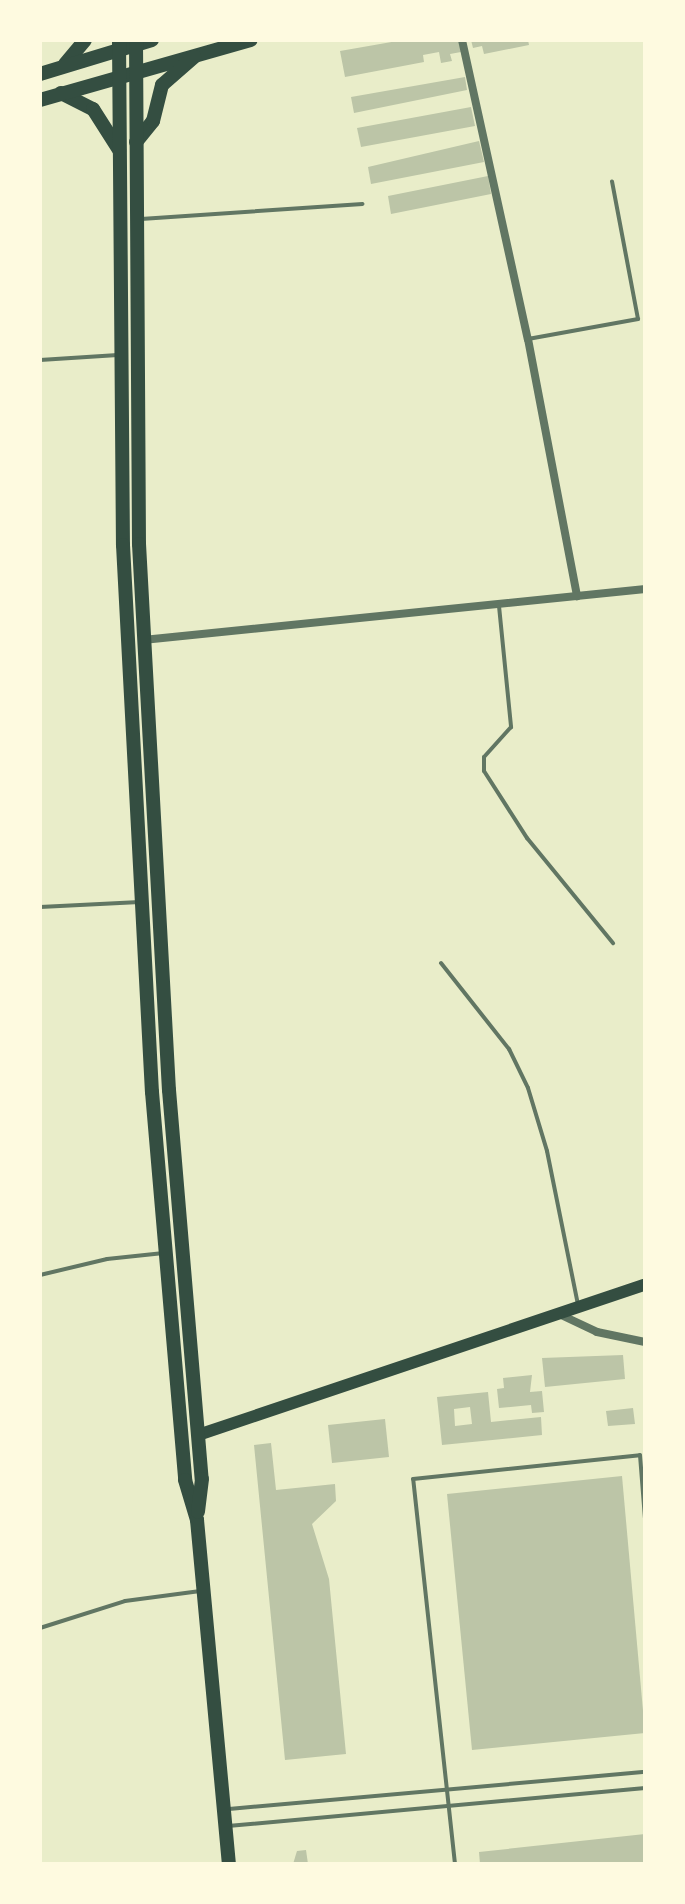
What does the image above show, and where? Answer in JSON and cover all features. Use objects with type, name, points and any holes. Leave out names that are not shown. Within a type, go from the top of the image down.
[{"type":"main road","points":[[63,67],[85,40]]},
{"type":"main road","points":[[40,74],[119,45],[152,40]]},
{"type":"main road","points":[[40,100],[119,74],[251,40]]},
{"type":"main road","points":[[136,42],[143,640],[169,1090],[202,1479],[197,1520]]},
{"type":"main road","points":[[119,45],[123,560],[143,902],[166,1253],[185,1480],[197,1520],[229,1864]]},
{"type":"main road","points":[[136,142],[153,121],[154,102],[168,76],[205,50]]},
{"type":"main road","points":[[61,93],[102,118],[119,150]]},
{"type":"main road","points":[[198,1435],[645,1285]]},
{"type":"street","points":[[462,40],[528,339],[577,596]]},
{"type":"street","points":[[143,640],[645,589]]},
{"type":"street","points":[[557,1313],[597,1332],[645,1342]]},
{"type":"lane","points":[[528,339],[638,319],[612,181]]},
{"type":"lane","points":[[136,219],[246,216],[362,204]]},
{"type":"lane","points":[[40,360],[121,355]]},
{"type":"lane","points":[[498,604],[511,727],[484,757],[484,771],[527,838],[613,943]]},
{"type":"lane","points":[[40,907],[143,902]]},
{"type":"lane","points":[[441,963],[509,1049],[536,1108],[578,1305]]},
{"type":"lane","points":[[40,1275],[107,1259],[166,1253]]},
{"type":"lane","points":[[455,1864],[413,1479],[640,1455],[645,1518]]},
{"type":"lane","points":[[40,1628],[125,1601],[204,1590]]},
{"type":"lane","points":[[224,1810],[645,1772]]},
{"type":"lane","points":[[225,1826],[645,1788]]},
{"type":"building","points":[[403,40],[459,40],[461,52],[450,54],[452,61],[441,63],[439,52],[423,55],[424,62],[345,77],[340,51]]},
{"type":"building","points":[[471,40],[528,40],[529,45],[484,54],[482,46],[473,48]]},
{"type":"building","points":[[465,77],[467,90],[354,113],[351,97]]},
{"type":"building","points":[[471,107],[475,126],[361,147],[357,128]]},
{"type":"building","points":[[479,141],[484,162],[371,184],[368,167]]},
{"type":"building","points":[[488,176],[491,194],[391,214],[388,196]]},
{"type":"building","points":[[623,1355],[625,1379],[545,1387],[542,1358]]},
{"type":"building","points":[[532,1375],[530,1392],[542,1391],[544,1412],[532,1413],[531,1405],[499,1408],[497,1389],[504,1388],[503,1378]]},
{"type":"building","points":[[488,1392],[491,1422],[541,1417],[542,1435],[442,1445],[437,1397]],"holes":[[[470,1407],[472,1424],[455,1426],[454,1409]]]},
{"type":"building","points":[[633,1408],[635,1424],[608,1426],[606,1411]]},
{"type":"building","points":[[385,1419],[389,1457],[332,1463],[328,1425]]},
{"type":"building","points":[[271,1443],[276,1490],[335,1484],[336,1501],[312,1524],[329,1579],[346,1754],[285,1760],[254,1445]]},
{"type":"building","points":[[622,1476],[645,1733],[472,1750],[447,1494]]},
{"type":"building","points":[[645,1834],[645,1864],[480,1864],[479,1852]]},
{"type":"building","points":[[306,1850],[308,1864],[293,1864],[297,1851]]}]
